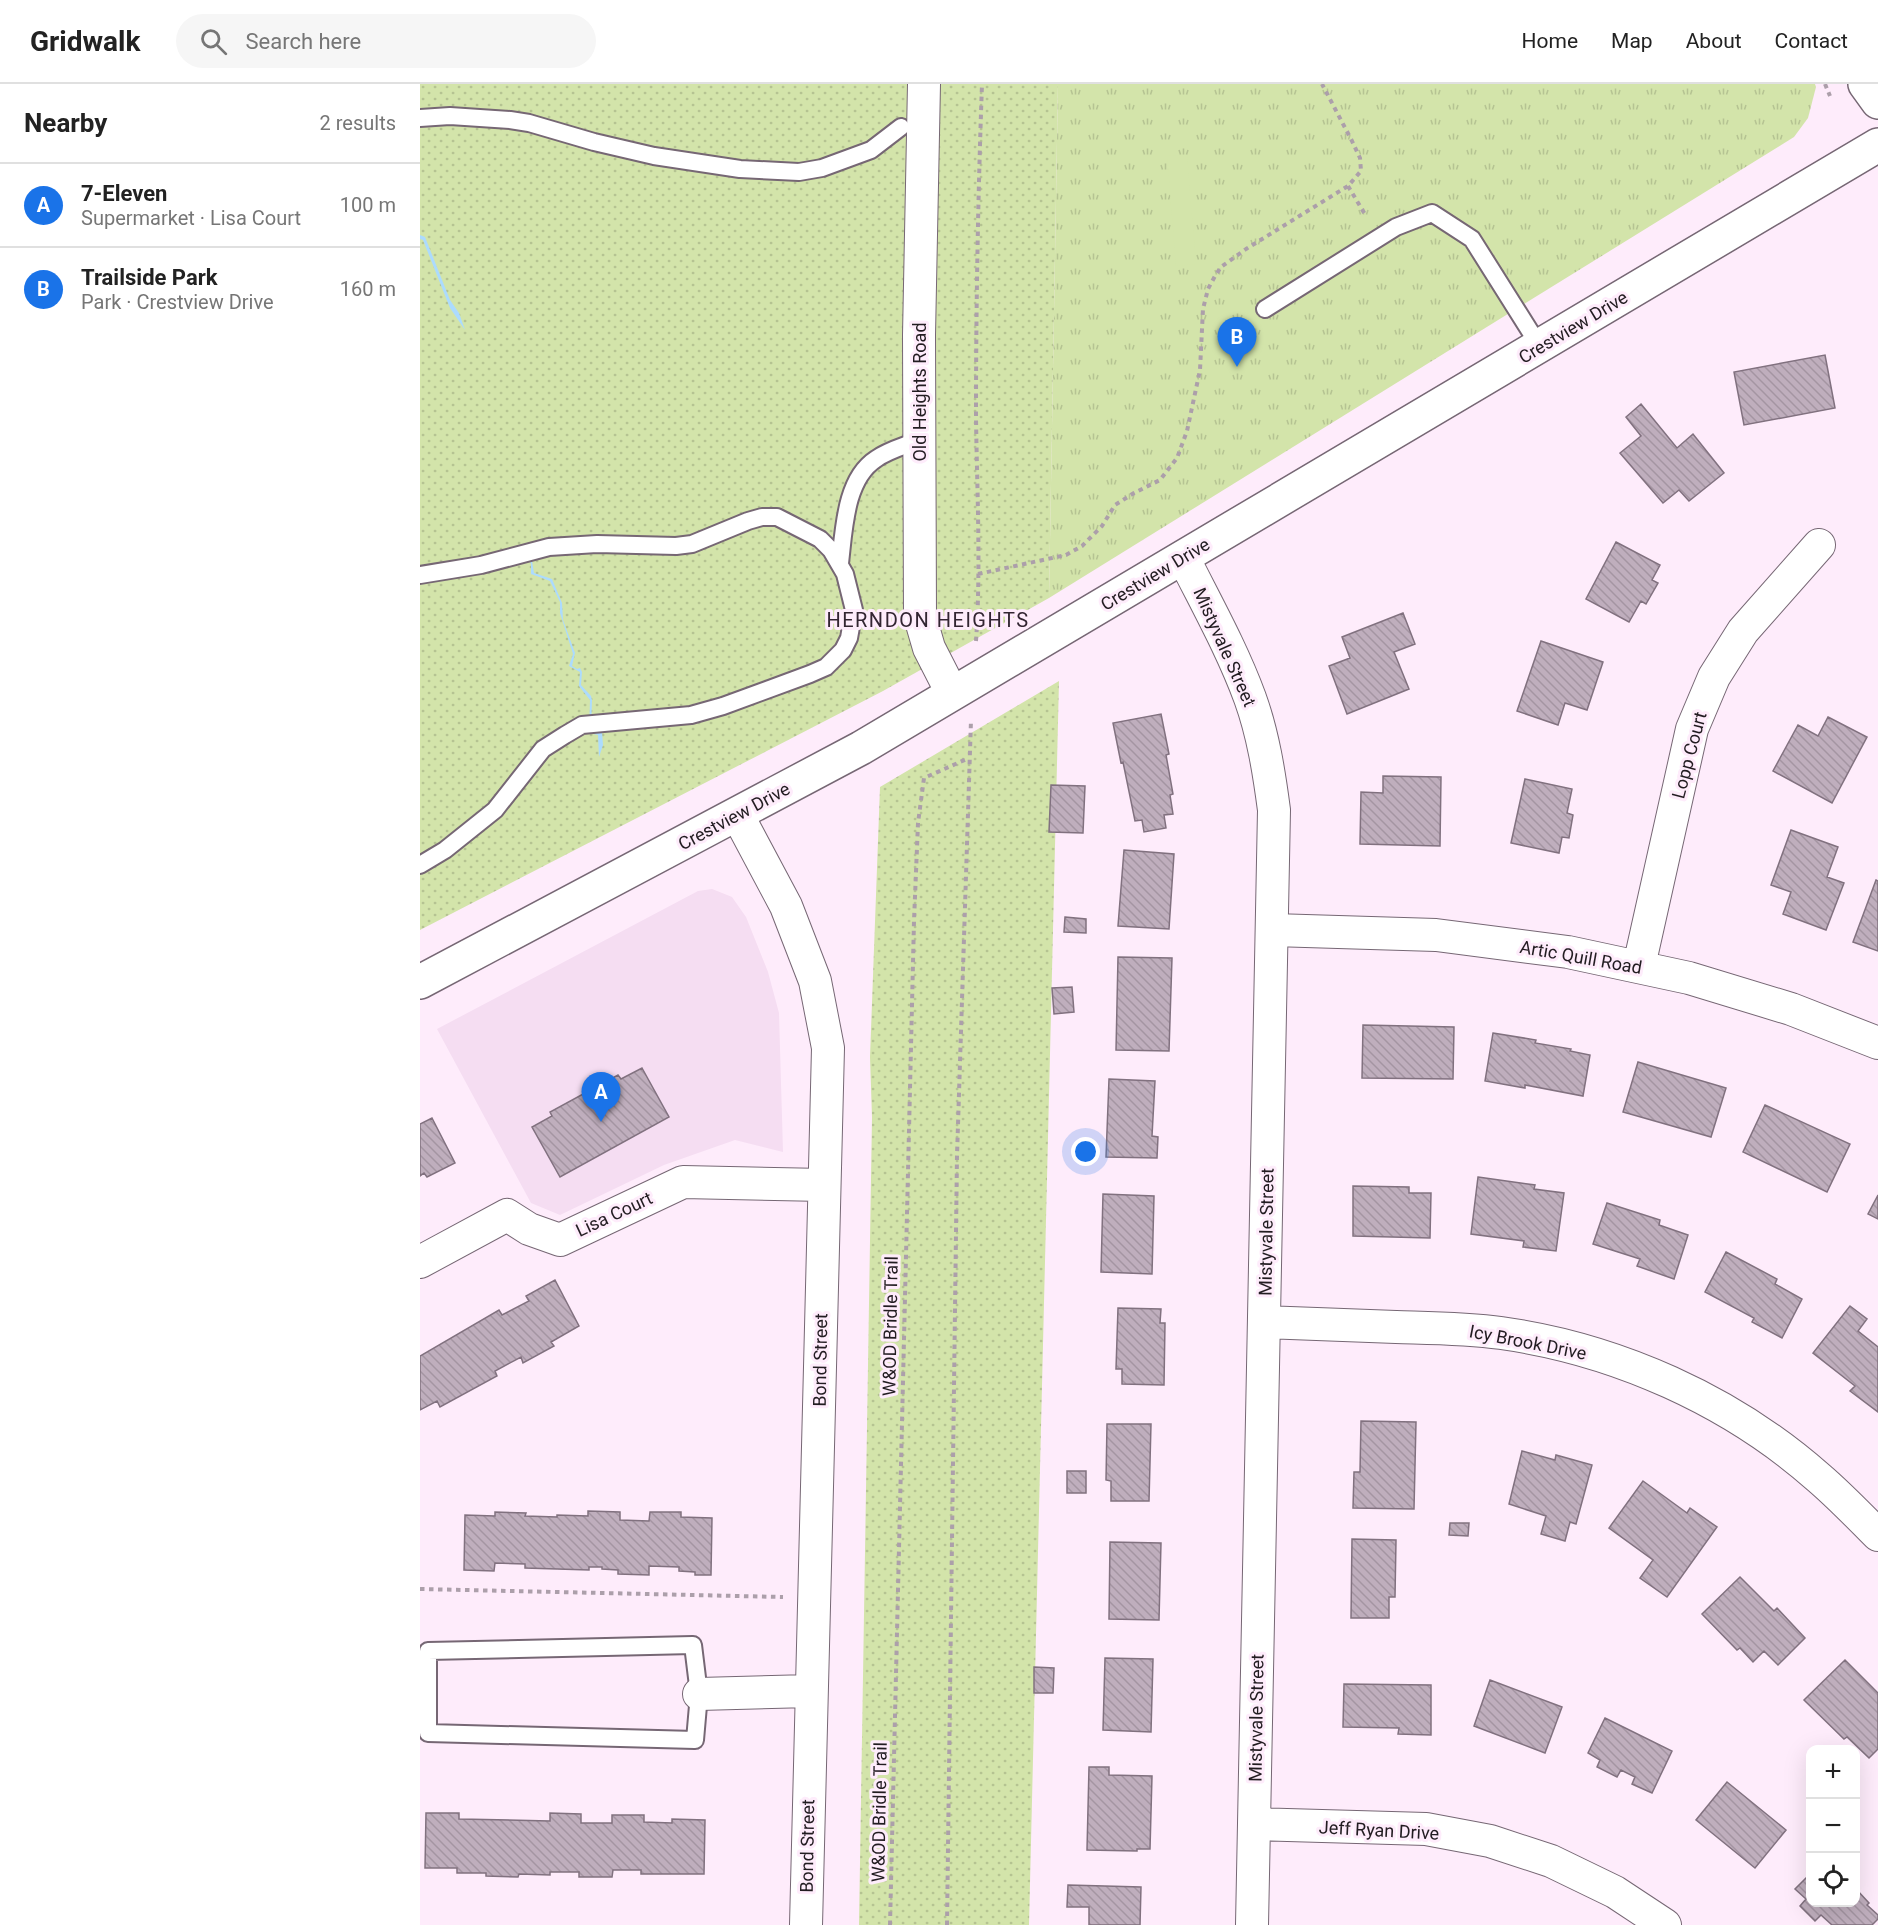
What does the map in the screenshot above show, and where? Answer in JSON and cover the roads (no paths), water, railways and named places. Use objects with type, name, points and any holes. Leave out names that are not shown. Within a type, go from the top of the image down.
[{"type":"main road","points":[[1865,84],[1878,102]]},
{"type":"main road","name":"Crestview Drive","points":[[420,982],[861,748],[1878,145]]},
{"type":"street","name":"Old Heights Road","points":[[924,84],[919,335],[920,617],[929,648],[963,686]]},
{"type":"street","name":"Lopp Court","points":[[1639,966],[1692,729],[1714,677],[1743,631],[1819,544]]},
{"type":"street","name":"Mistyvale Street","points":[[1183,557],[1230,651],[1250,699],[1266,752],[1274,810],[1252,1925]]},
{"type":"street","name":"Bond Street","points":[[737,814],[786,906],[815,981],[828,1048],[810,1691],[806,1925]]},
{"type":"street","name":"Artic Quill Road","points":[[1273,930],[1436,935],[1568,952],[1689,978],[1791,1009],[1878,1043]]},
{"type":"street","name":"Lisa Court","points":[[420,1262],[507,1215],[529,1229],[560,1240],[683,1182],[824,1185]]},
{"type":"street","name":"Icy Brook Drive","points":[[1264,1322],[1458,1329],[1502,1333],[1571,1347],[1637,1368],[1700,1397],[1759,1432],[1819,1477],[1878,1535]]},
{"type":"street","points":[[699,1694],[810,1691]]},
{"type":"street","name":"Jeff Ryan Drive","points":[[1254,1824],[1426,1829],[1490,1841],[1551,1861],[1615,1892],[1665,1925]]},
{"type":"lane","points":[[420,118],[450,116],[520,122],[654,156],[740,168],[799,172],[822,168],[871,150],[901,127]]},
{"type":"lane","points":[[1265,309],[1396,227],[1432,213],[1472,240],[1540,346]]},
{"type":"lane","points":[[840,563],[853,489],[866,466],[877,458],[919,440]]},
{"type":"lane","points":[[420,575],[482,565],[549,548],[597,544],[676,546],[692,544],[728,528],[762,517],[777,517],[820,539],[840,563],[850,590],[854,610],[849,638],[843,650],[826,667],[723,706],[691,715],[582,725],[543,749],[495,810],[445,850],[420,865]]},
{"type":"lane","points":[[693,1645],[699,1694],[695,1740],[428,1733],[428,1651],[693,1645]]},
{"type":"water","points":[[420,235],[425,237],[450,300],[459,313],[465,330],[450,308]]},
{"type":"water","points":[[528,557],[532,561],[534,573],[552,579],[562,603],[563,620],[575,653],[572,666],[580,668],[581,685],[592,700],[591,730],[602,732],[603,745],[599,757],[598,735],[589,733],[590,700],[579,686],[580,672],[569,666],[573,654],[560,613],[560,602],[550,581],[531,574]]},
{"type":"place","name":"Trailside Park","points":[[1237,367]]},
{"type":"place","name":"7-Eleven","points":[[601,1122]]},
{"type":"district","name":"HERNDON HEIGHTS","points":[[928,620]]}]
